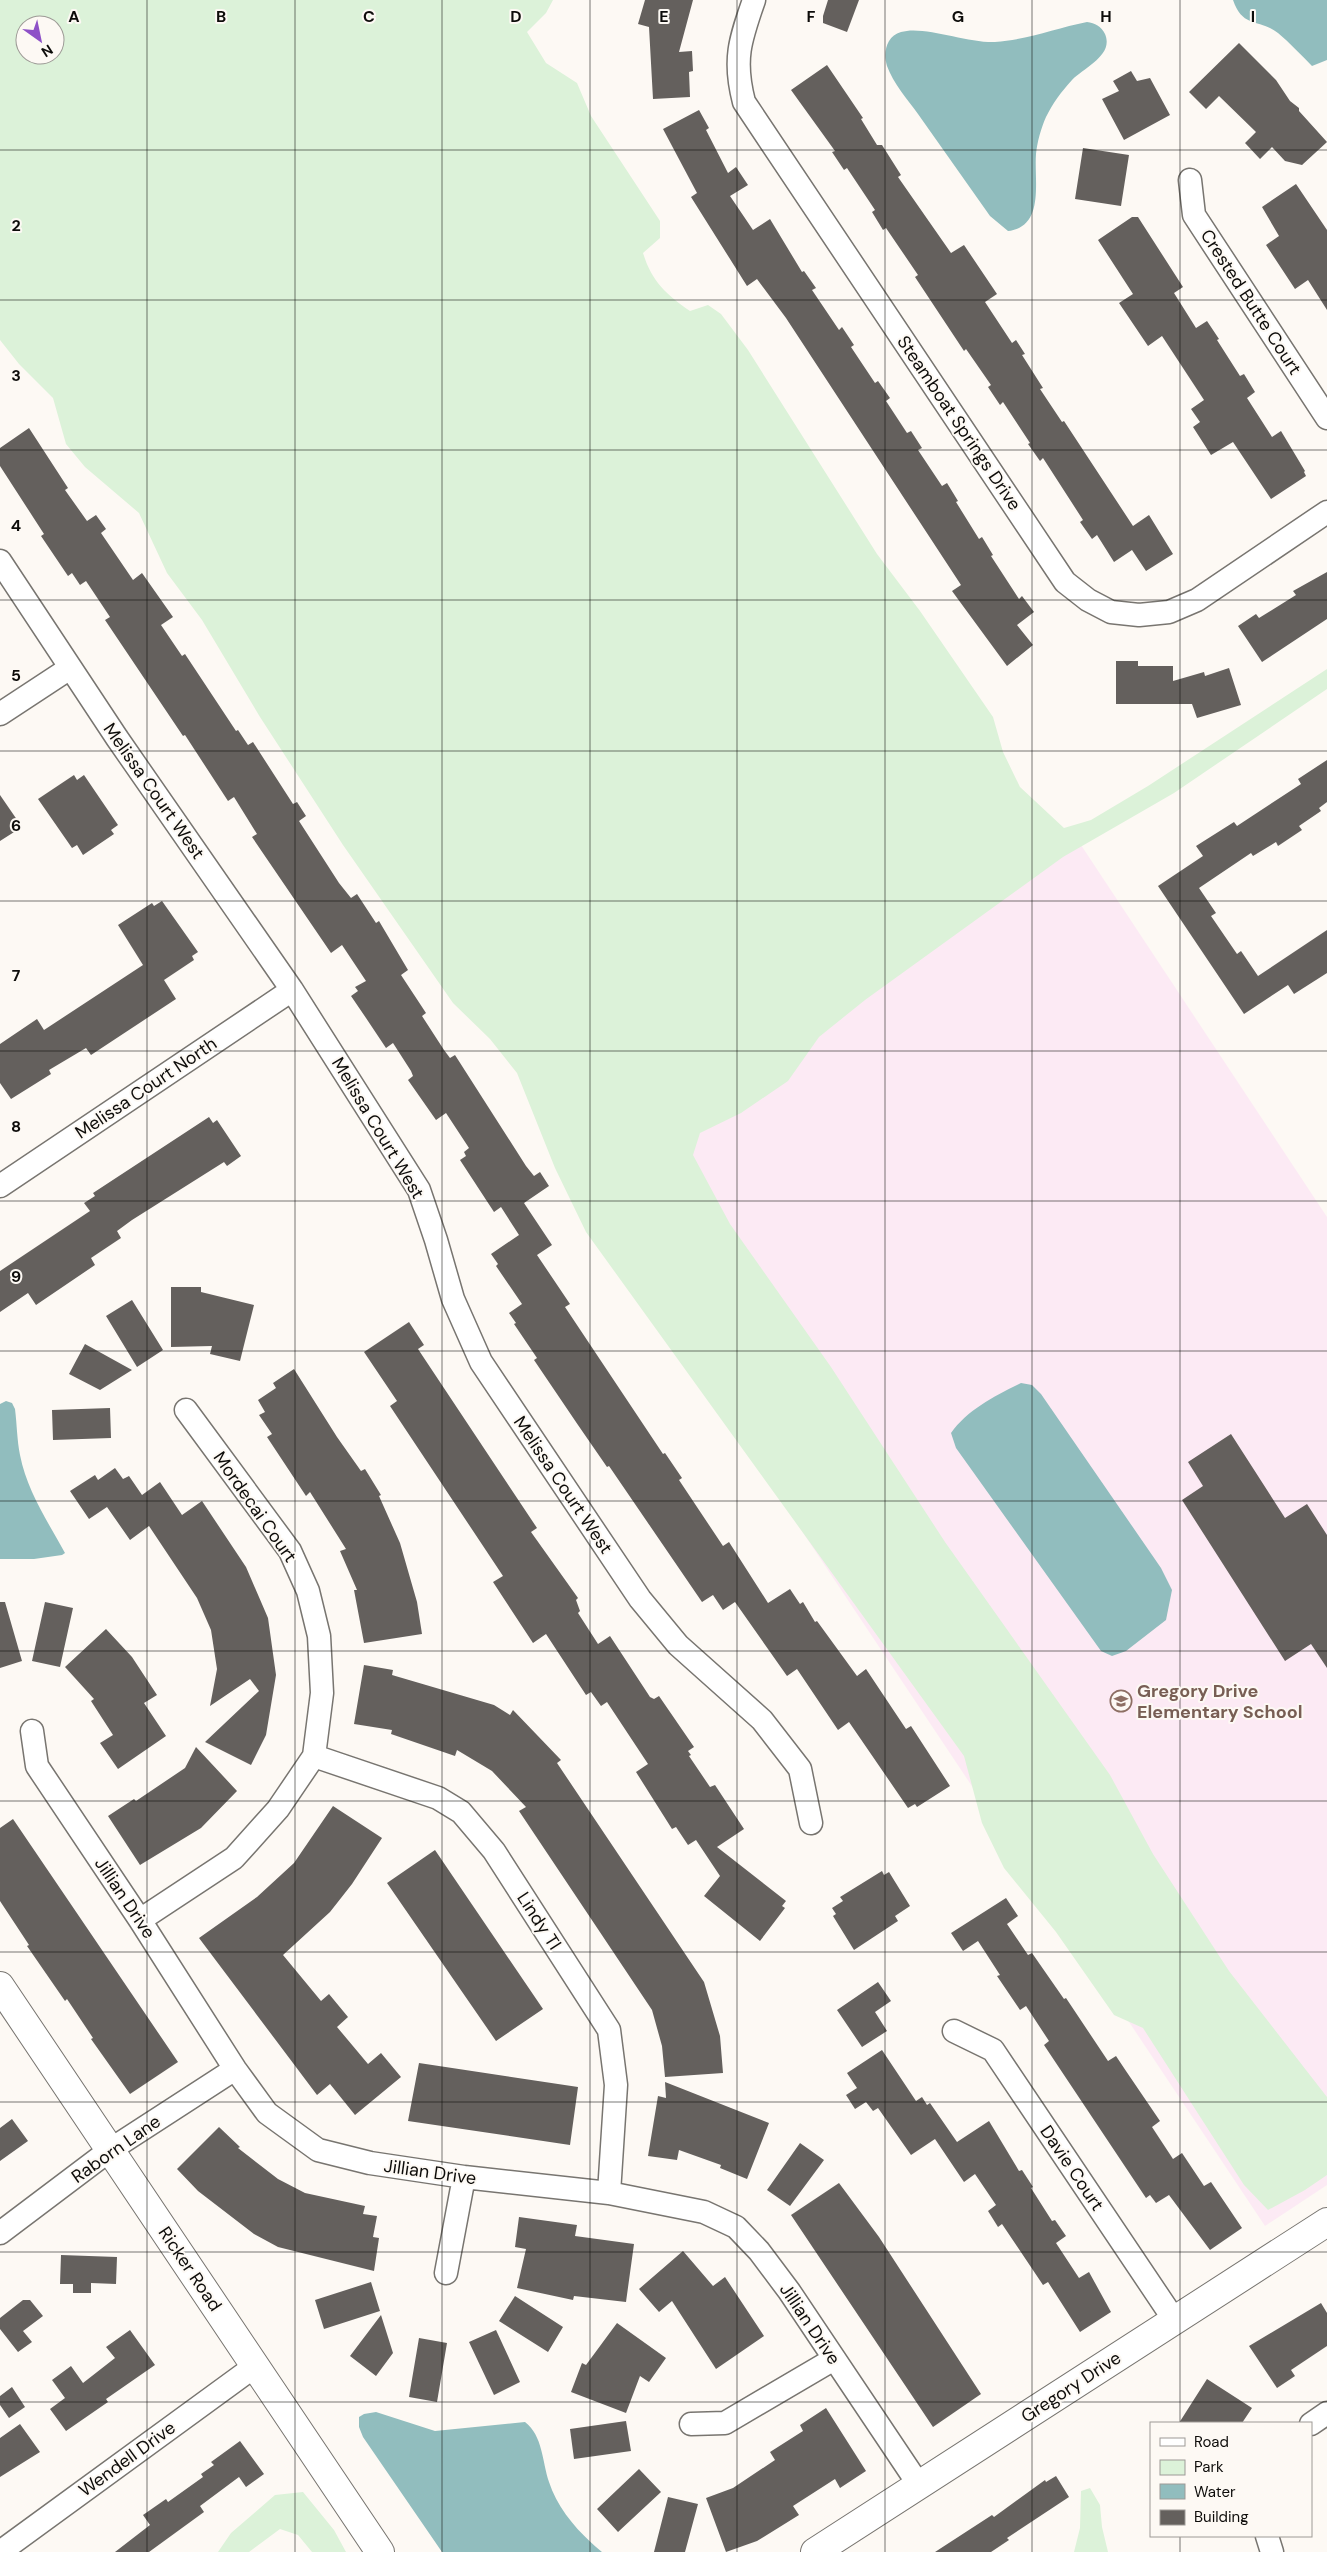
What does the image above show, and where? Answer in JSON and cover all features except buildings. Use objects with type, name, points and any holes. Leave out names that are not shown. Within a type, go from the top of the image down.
[{"type":"street","name":"Steamboat Springs Drive","points":[[754,0],[740,41],[738,78],[744,102],[1065,582],[1088,600],[1112,612],[1139,615],[1169,612],[1197,600],[1327,512]]},
{"type":"street","name":"Crested Butte Court","points":[[1190,180],[1194,215],[1327,418]]},
{"type":"street","name":"Melissa Court West","points":[[0,561],[70,668],[292,990],[418,1190],[436,1240],[453,1299],[481,1362],[640,1599],[678,1645],[762,1720],[800,1769],[811,1823]]},
{"type":"street","points":[[0,714],[70,668]]},
{"type":"street","name":"Melissa Court North","points":[[0,1186],[292,990]]},
{"type":"street","name":"Mordecai Court","points":[[140,1920],[234,1858],[278,1809],[314,1756],[322,1693],[319,1636],[308,1591],[290,1552],[186,1410]]},
{"type":"street","name":"Jillian Drive","points":[[32,1731],[37,1766],[140,1920],[235,2069],[267,2112],[318,2150],[370,2163],[464,2177],[610,2193],[704,2212],[736,2227],[765,2259],[918,2485]]},
{"type":"street","name":"Lindy Tl","points":[[314,1756],[438,1798],[461,1812],[494,1851],[609,2030],[616,2085],[610,2193]]},
{"type":"street","name":"Ricker Road","points":[[0,1986],[380,2552]]},
{"type":"street","name":"Davie Court","points":[[954,2031],[992,2050],[1175,2321]]},
{"type":"street","name":"Raborn Lane","points":[[0,2233],[110,2150],[235,2069]]},
{"type":"street","points":[[446,2273],[464,2177]]},
{"type":"street","name":"Gregory Drive","points":[[815,2552],[1327,2222]]},
{"type":"street","points":[[691,2424],[724,2422],[834,2359]]},
{"type":"street","name":"Wendell Drive","points":[[0,2552],[255,2366]]},
{"type":"street","points":[[1312,2423],[1327,2413]]},
{"type":"street","points":[[1267,2537],[1272,2552]]},
{"type":"shaded area","name":"Gregory Drive Elementary School","points":[[1075,836],[1327,1217],[1327,2185],[1265,2226],[568,1180]]},
{"type":"green space","points":[[0,0],[553,0],[546,13],[527,32],[546,63],[577,83],[591,116],[660,221],[660,238],[643,253],[655,280],[667,293],[690,311],[708,305],[721,314],[748,350],[877,554],[920,611],[993,717],[1003,752],[1020,787],[1064,828],[1091,820],[1148,786],[1327,669],[1327,689],[1174,793],[1063,857],[865,1000],[819,1037],[788,1081],[741,1113],[700,1133],[693,1155],[730,1224],[831,1367],[945,1542],[1110,1775],[1153,1854],[1229,1971],[1327,2097],[1327,2175],[1305,2190],[1268,2210],[1244,2185],[1143,2028],[1114,2015],[1056,1932],[1004,1868],[982,1823],[964,1756],[586,1232],[555,1168],[517,1073],[490,1039],[453,1003],[343,845],[260,717],[202,620],[167,573],[139,513],[85,467],[66,444],[53,398],[19,364],[0,340]]},
{"type":"green space","points":[[1090,2488],[1100,2505],[1102,2527],[1108,2552],[1074,2552],[1080,2528],[1081,2491]]},
{"type":"green space","points":[[303,2492],[334,2530],[346,2552],[312,2552],[298,2535],[280,2529],[249,2552],[218,2552],[231,2533],[275,2495]]},
{"type":"water","points":[[1233,0],[1327,0],[1327,60],[1312,66],[1278,33],[1271,28],[1252,22],[1242,15]]},
{"type":"water","points":[[1087,22],[1098,25],[1102,29],[1107,41],[1105,48],[1097,60],[1068,84],[1057,98],[1044,121],[1037,150],[1036,189],[1033,212],[1028,221],[1020,228],[1008,231],[990,216],[897,85],[887,66],[885,56],[887,46],[896,34],[910,30],[933,32],[984,42],[995,42],[1019,39]]},
{"type":"water","points":[[1021,1383],[1032,1385],[1041,1394],[1161,1568],[1172,1590],[1166,1620],[1126,1651],[1112,1656],[1101,1651],[956,1448],[951,1433],[965,1417],[983,1404]]},
{"type":"water","points":[[6,1401],[12,1403],[15,1409],[23,1468],[39,1506],[65,1553],[62,1555],[34,1559],[0,1559],[0,1404]]},
{"type":"water","points":[[376,2412],[435,2431],[525,2422],[539,2442],[549,2482],[558,2502],[578,2529],[602,2552],[442,2552],[363,2437],[359,2427],[359,2417]]},
{"type":"place","name":"Gregory Drive Elementary School","points":[[1121,1701]]}]
